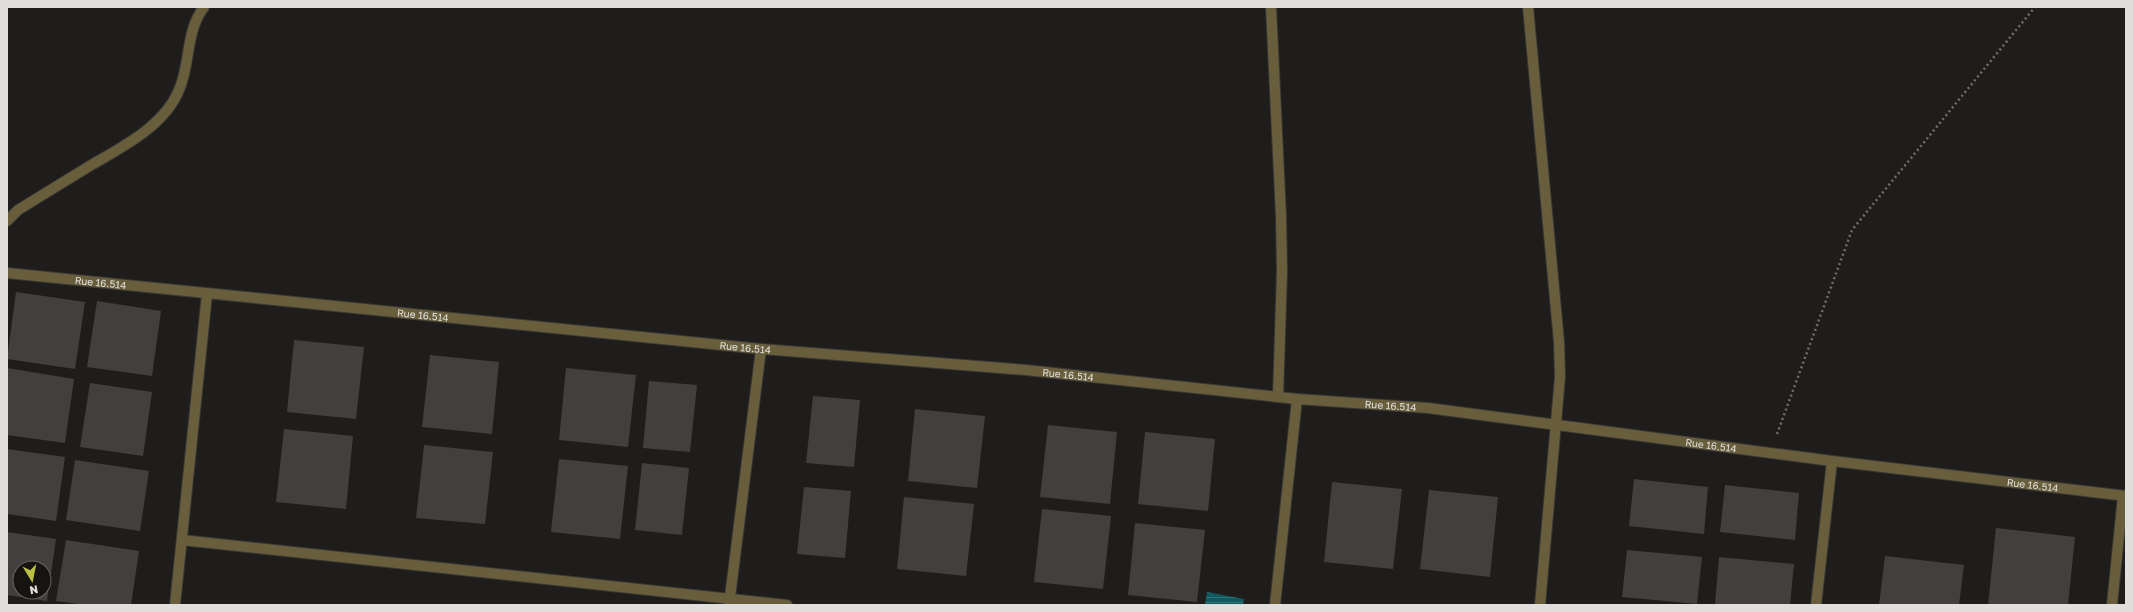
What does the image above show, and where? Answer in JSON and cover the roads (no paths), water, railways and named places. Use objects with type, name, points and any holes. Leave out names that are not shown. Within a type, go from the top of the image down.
[{"type":"street","points":[[7,221],[18,210],[133,139],[169,108],[179,91],[192,30],[198,15],[204,7]]},
{"type":"street","points":[[1271,7],[1281,224],[1278,397]]},
{"type":"street","points":[[1528,7],[1559,342],[1560,376],[1540,605]]},
{"type":"street","name":"Rue 16.514","points":[[7,273],[761,350],[1026,370],[1297,399],[1428,408],[1832,461],[2124,496]]},
{"type":"street","points":[[175,605],[207,294]]},
{"type":"street","points":[[730,602],[761,350]]},
{"type":"street","points":[[1275,605],[1297,399]]},
{"type":"street","points":[[1816,605],[1832,461]]},
{"type":"street","points":[[2112,605],[2124,496]]},
{"type":"street","points":[[182,540],[730,602],[787,605]]},
{"type":"water","points":[[1207,592],[1244,599],[1243,605],[1205,605]]}]
